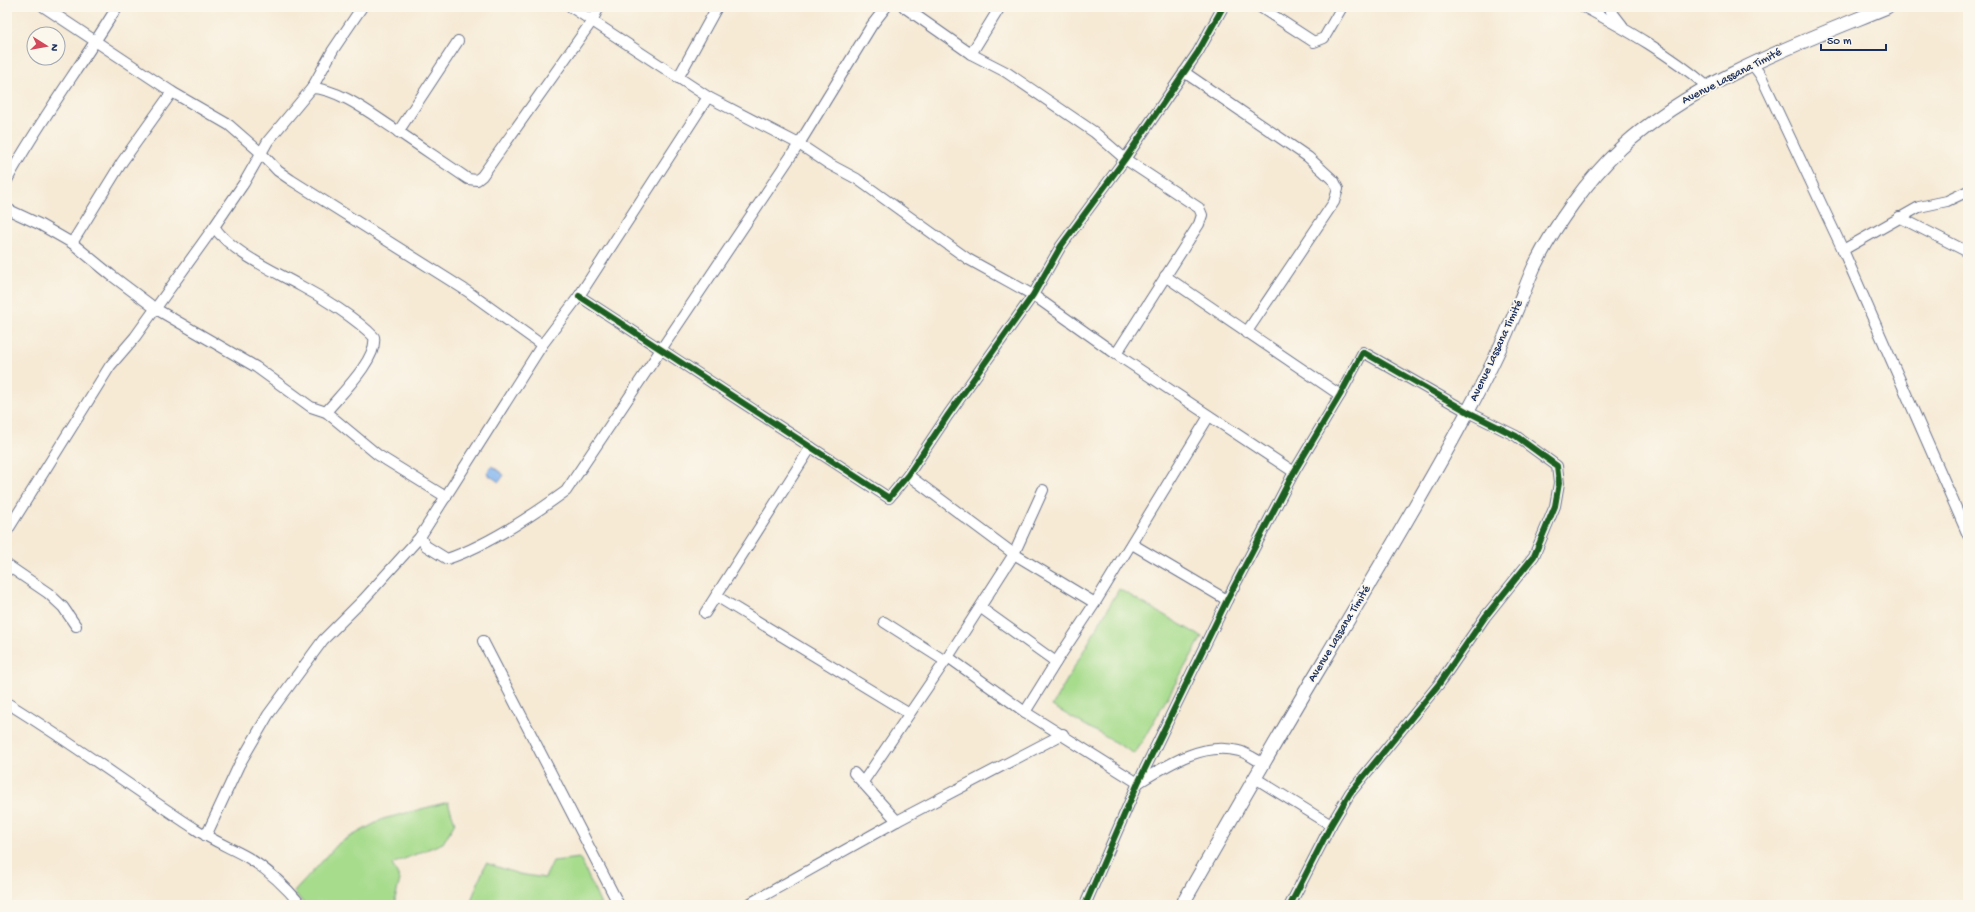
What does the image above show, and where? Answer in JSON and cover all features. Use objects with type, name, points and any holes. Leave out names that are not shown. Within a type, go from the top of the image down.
[{"type":"street","points":[[44,7],[97,40],[172,92],[229,124],[260,152],[278,171],[466,291],[542,345]]},
{"type":"street","points":[[7,180],[42,121],[97,40],[117,7]]},
{"type":"street","points":[[7,532],[103,375],[156,309],[214,227],[249,176],[260,152],[312,88],[332,50],[362,7]]},
{"type":"street","points":[[571,7],[708,97],[799,144],[829,164],[857,179],[968,259],[1033,295],[1116,354],[1294,472]]},
{"type":"street","points":[[312,88],[322,88],[337,94],[398,132],[468,179],[477,180],[482,176],[518,127],[592,21],[599,7]]},
{"type":"street","points":[[678,78],[717,7]]},
{"type":"street","points":[[420,537],[426,546],[447,558],[462,554],[538,512],[566,491],[799,144],[872,26],[886,7]]},
{"type":"street","points":[[904,7],[971,54],[1006,72],[1094,132],[1125,158],[1200,208],[1202,215],[1199,224],[1116,354]]},
{"type":"street","points":[[971,54],[1000,7]]},
{"type":"street","points":[[1260,7],[1314,42],[1324,38],[1342,7]]},
{"type":"street","points":[[1584,7],[1629,32],[1690,72],[1708,87]]},
{"type":"street","points":[[1608,7],[1617,20],[1629,32]]},
{"type":"street","name":"Avenue Lassana Timité","points":[[1182,905],[1255,778],[1380,567],[1468,412],[1508,331],[1534,268],[1549,241],[1606,163],[1635,136],[1676,106],[1708,87],[1796,44],[1887,7]]},
{"type":"street","points":[[579,296],[889,498],[908,475],[948,415],[1033,295],[1061,246],[1125,158],[1198,52],[1219,8]]},
{"type":"street","points":[[398,132],[458,41]]},
{"type":"street","points":[[1753,65],[1761,76],[1843,250],[1968,535]]},
{"type":"street","points":[[1184,72],[1308,157],[1334,181],[1338,189],[1334,202],[1246,333]]},
{"type":"street","points":[[72,243],[122,162],[172,92]]},
{"type":"street","points":[[206,836],[239,766],[268,715],[327,635],[364,599],[420,537],[542,345],[579,296],[708,97]]},
{"type":"street","points":[[1843,250],[1919,207],[1947,201],[1968,191]]},
{"type":"street","points":[[7,209],[39,224],[72,243],[156,309],[256,367],[311,407],[326,412],[378,455],[446,497]]},
{"type":"street","points":[[1899,217],[1968,252]]},
{"type":"street","points":[[214,227],[224,238],[268,269],[300,285],[353,320],[374,337],[375,342],[370,358],[326,412]]},
{"type":"street","points":[[1165,276],[1246,333],[1340,395]]},
{"type":"street","points":[[1085,905],[1138,783],[1227,600],[1294,472],[1340,395],[1363,352],[1468,412],[1516,436],[1557,466],[1559,483],[1555,506],[1534,556],[1485,617],[1439,684],[1350,794],[1331,825],[1290,905]]},
{"type":"street","points":[[1025,712],[1132,544],[1209,416]]},
{"type":"street","points":[[705,613],[810,447]]},
{"type":"street","points":[[908,475],[1014,554],[1095,603]]},
{"type":"street","points":[[863,782],[981,608],[1014,554],[1043,490]]},
{"type":"street","points":[[1132,544],[1227,600]]},
{"type":"street","points":[[7,565],[48,593],[63,607],[76,626]]},
{"type":"street","points":[[716,596],[908,714]]},
{"type":"street","points":[[981,608],[1056,662]]},
{"type":"street","points":[[884,622],[947,659],[1025,712],[1063,734],[1138,783]]},
{"type":"street","points":[[483,641],[619,905]]},
{"type":"street","points":[[7,703],[54,732],[115,776],[206,836],[248,858],[273,876],[301,905]]},
{"type":"street","points":[[753,904],[897,821],[1063,734]]},
{"type":"street","points":[[1138,783],[1167,765],[1194,754],[1215,749],[1240,751],[1264,764]]},
{"type":"street","points":[[854,773],[897,821]]},
{"type":"street","points":[[1255,778],[1331,825]]},
{"type":"green space","points":[[1119,589],[1202,637],[1135,754],[1052,706]]},
{"type":"green space","points":[[448,802],[455,823],[443,843],[392,864],[400,880],[395,899],[397,905],[305,905],[294,892],[339,843],[383,819]]},
{"type":"green space","points":[[580,858],[601,905],[471,905],[472,898],[486,863],[519,874],[545,878],[553,861]]},
{"type":"water","points":[[492,466],[504,475],[499,482],[487,474]]},
{"type":"cycle path","points":[[579,296],[889,498],[908,475],[948,415],[1033,295],[1061,246],[1125,159],[1198,52],[1223,7]]},
{"type":"cycle path","points":[[1085,905],[1138,783],[1227,600],[1294,472],[1340,395],[1363,352],[1468,412],[1516,436],[1557,466],[1559,483],[1555,506],[1534,556],[1485,617],[1439,684],[1350,793],[1331,825],[1290,905]]}]
